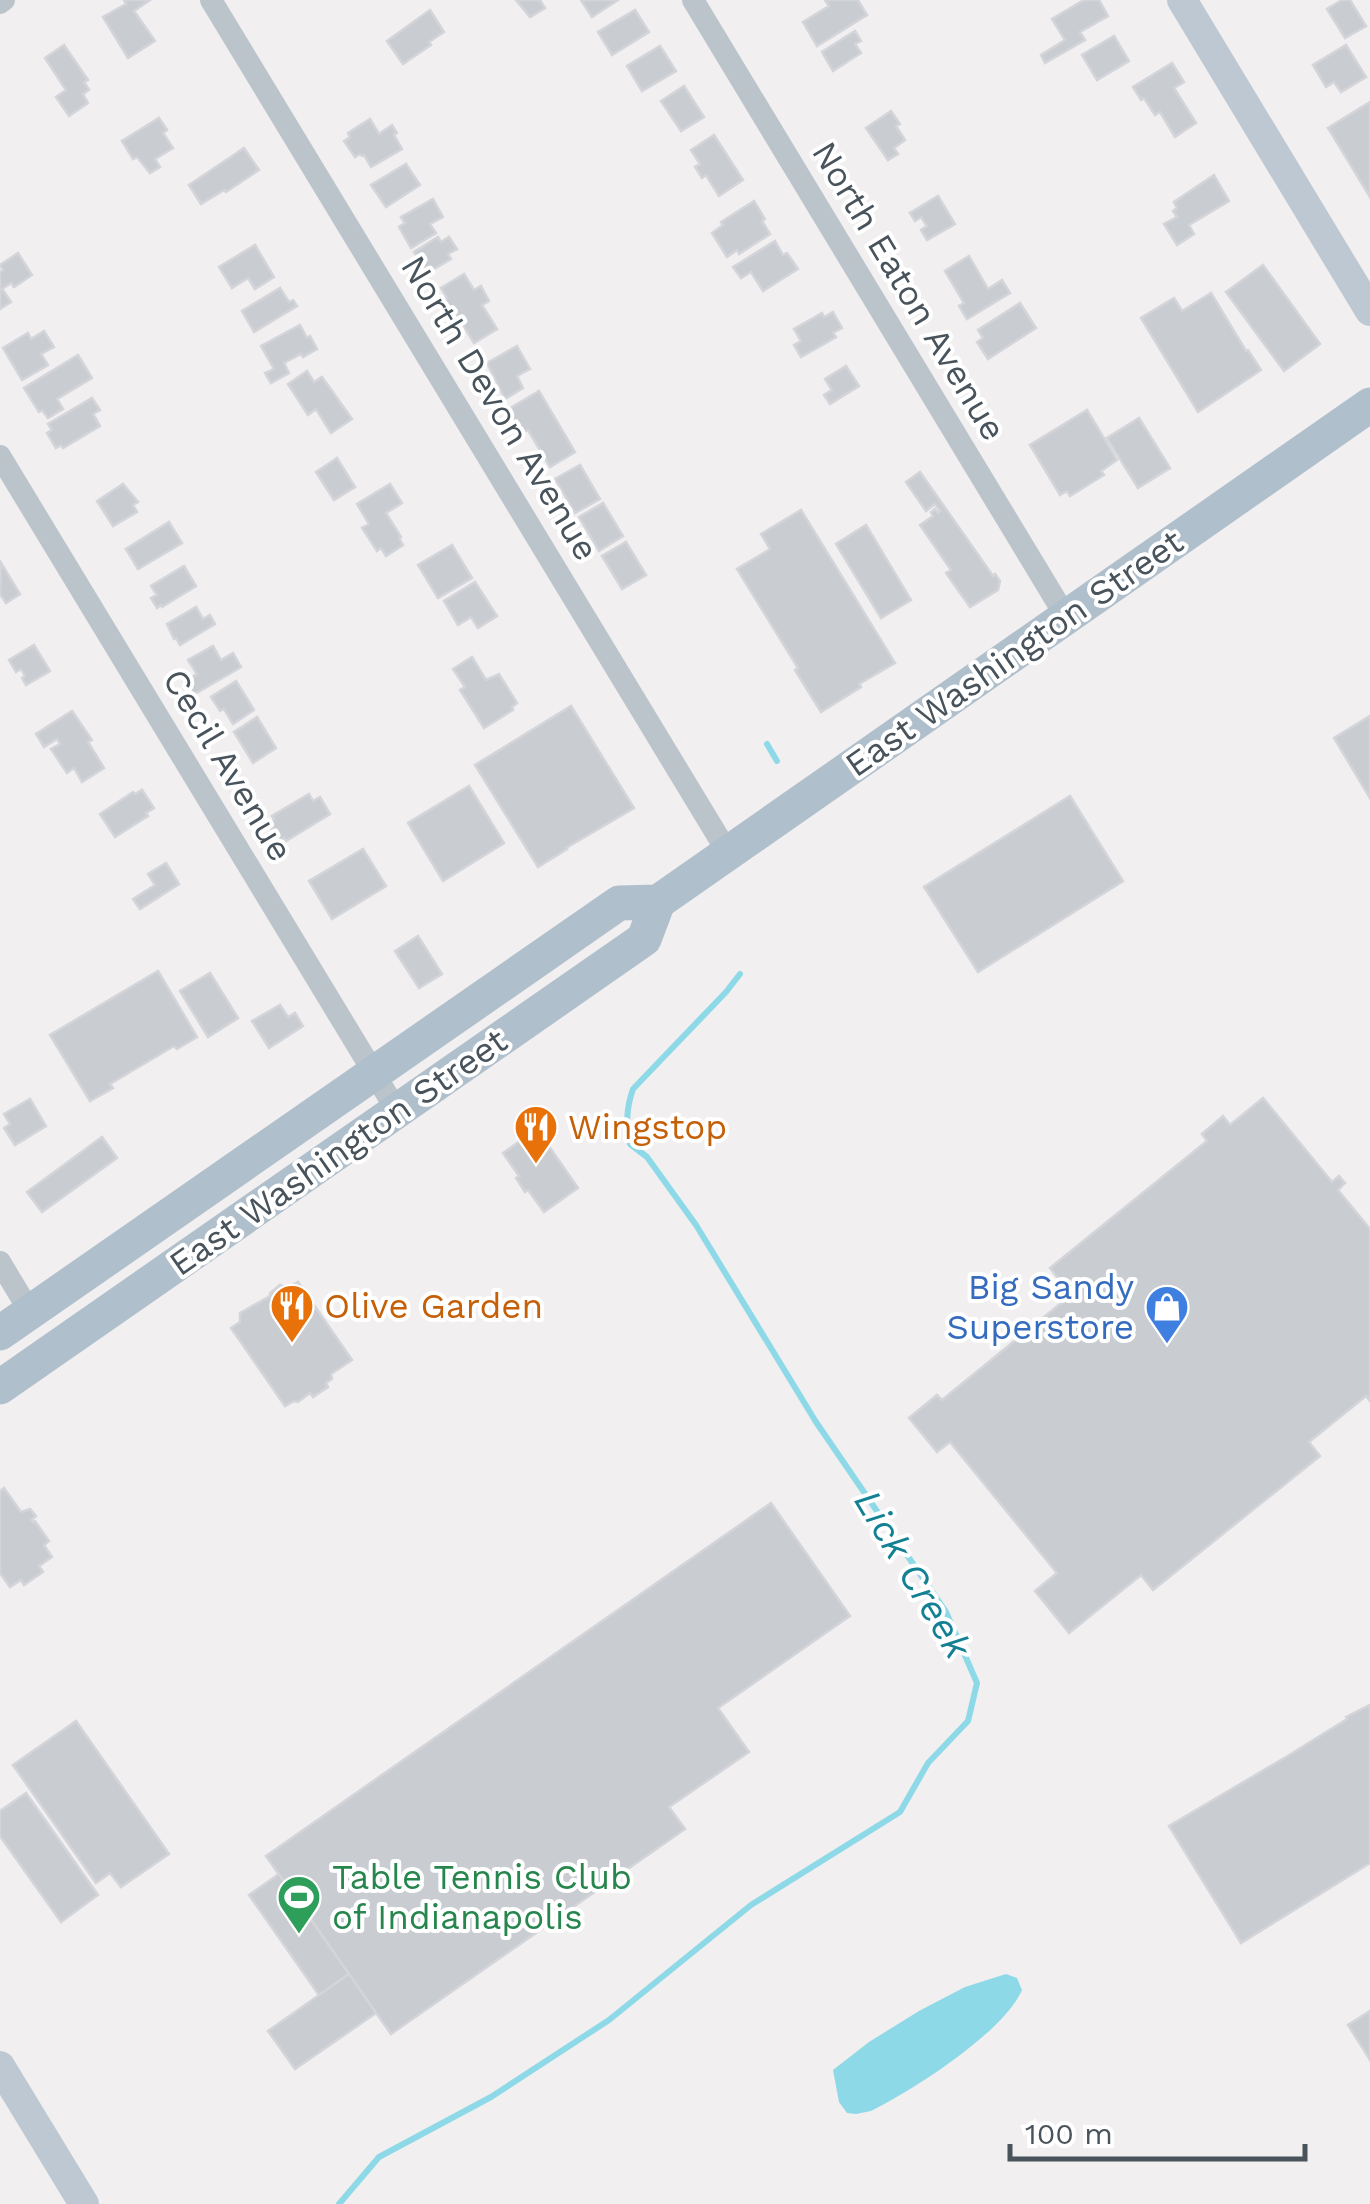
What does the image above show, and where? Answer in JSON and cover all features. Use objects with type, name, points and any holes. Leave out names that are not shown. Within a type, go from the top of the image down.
[{"type":"main road","name":"East Washington Street","points":[[0,1333],[619,903],[658,902],[1370,405]]},
{"type":"main road","name":"East Washington Street","points":[[0,1387],[644,939],[658,902]]},
{"type":"street","name":"North Devon Avenue","points":[[211,0],[728,853]]},
{"type":"street","name":"North Eaton Avenue","points":[[693,0],[1066,617]]},
{"type":"street","points":[[1182,0],[1370,310]]},
{"type":"street","name":"Cecil Avenue","points":[[0,456],[397,1110]]},
{"type":"street","points":[[0,1262],[30,1312]]},
{"type":"street","points":[[0,2066],[84,2204]]},
{"type":"water","points":[[1006,1974],[1017,1978],[1022,1990],[997,2024],[932,2075],[889,2101],[871,2111],[847,2113],[839,2102],[833,2070],[919,2011],[965,1987]]},
{"type":"building","points":[[124,0],[150,0],[134,11],[155,41],[128,58],[103,17],[126,4]]},
{"type":"building","points":[[516,0],[540,0],[545,8],[530,17]]},
{"type":"building","points":[[581,0],[618,0],[592,17]]},
{"type":"building","points":[[825,0],[858,0],[867,15],[817,46],[803,22],[829,6]]},
{"type":"building","points":[[1084,0],[1099,0],[1108,16],[1080,32],[1085,40],[1045,63],[1041,55],[1065,40],[1052,19]]},
{"type":"building","points":[[1350,0],[1366,26],[1345,38],[1327,9]]},
{"type":"building","points":[[430,10],[444,32],[403,64],[387,41]]},
{"type":"building","points":[[635,10],[649,32],[612,55],[598,32]]},
{"type":"building","points":[[855,31],[861,41],[855,44],[861,53],[833,71],[822,52]]},
{"type":"building","points":[[1114,36],[1129,61],[1097,80],[1082,55]]},
{"type":"building","points":[[64,45],[88,80],[84,82],[89,90],[83,94],[88,103],[69,116],[56,97],[66,90],[45,58]]},
{"type":"building","points":[[1346,45],[1366,77],[1341,92],[1334,82],[1326,87],[1313,65]]},
{"type":"building","points":[[660,46],[676,71],[642,91],[627,66]]},
{"type":"building","points":[[1172,63],[1184,82],[1174,88],[1196,123],[1175,137],[1160,112],[1155,115],[1133,87]]},
{"type":"building","points":[[684,86],[704,117],[681,131],[661,101]]},
{"type":"building","points":[[1370,102],[1370,197],[1328,128]]},
{"type":"building","points":[[891,111],[905,140],[894,148],[898,154],[888,160],[866,128]]},
{"type":"building","points":[[159,118],[173,148],[155,159],[160,167],[150,173],[137,157],[133,159],[122,141]]},
{"type":"building","points":[[370,119],[379,134],[392,125],[402,149],[371,167],[364,155],[355,157],[344,141],[350,137],[348,133]]},
{"type":"building","points":[[714,135],[743,180],[719,196],[706,175],[702,178],[695,167],[700,164],[691,150]]},
{"type":"building","points":[[244,148],[259,170],[201,204],[189,185]]},
{"type":"building","points":[[406,164],[420,185],[386,207],[371,185]]},
{"type":"building","points":[[1214,175],[1229,201],[1189,225],[1194,234],[1177,245],[1164,224],[1177,217],[1174,202]]},
{"type":"building","points":[[938,196],[955,224],[927,240],[921,230],[927,226],[921,217],[915,221],[910,213]]},
{"type":"building","points":[[433,199],[443,217],[430,224],[436,233],[411,248],[399,227],[405,223],[401,217]]},
{"type":"building","points":[[754,201],[770,234],[739,254],[737,250],[727,257],[712,233],[723,225],[721,222]]},
{"type":"building","points":[[438,237],[441,242],[449,237],[457,249],[448,254],[451,259],[427,273],[414,252]]},
{"type":"building","points":[[775,241],[798,269],[763,291],[751,272],[741,278],[733,267]]},
{"type":"building","points":[[255,245],[274,277],[255,289],[248,278],[232,288],[219,267]]},
{"type":"building","points":[[18,253],[32,275],[14,287],[11,283],[2,289],[11,302],[0,309],[0,265]]},
{"type":"building","points":[[969,256],[988,289],[1002,280],[1010,293],[967,319],[959,306],[964,303],[945,271]]},
{"type":"building","points":[[1263,265],[1320,344],[1284,371],[1226,292]]},
{"type":"building","points":[[464,274],[474,290],[481,286],[489,301],[482,305],[497,329],[474,343],[454,310],[451,312],[441,288]]},
{"type":"building","points":[[280,288],[289,302],[293,300],[297,306],[254,332],[242,311]]},
{"type":"building","points":[[1211,293],[1261,370],[1198,412],[1141,318],[1174,298],[1182,311]]},
{"type":"building","points":[[1020,303],[1036,328],[988,359],[977,342],[983,338],[978,330]]},
{"type":"building","points":[[833,312],[842,328],[833,333],[836,337],[801,357],[794,345],[801,341],[794,329],[822,313],[824,317]]},
{"type":"building","points":[[300,325],[317,349],[284,363],[289,373],[271,383],[265,373],[274,369],[261,346]]},
{"type":"building","points":[[44,331],[54,347],[41,354],[48,365],[22,380],[3,348],[28,333],[31,339]]},
{"type":"building","points":[[517,346],[530,369],[517,376],[523,388],[505,399],[487,363]]},
{"type":"building","points":[[78,355],[92,378],[57,399],[63,409],[48,418],[42,410],[39,412],[24,388]]},
{"type":"building","points":[[846,366],[859,386],[830,404],[824,395],[832,390],[825,379]]},
{"type":"building","points":[[307,371],[314,382],[322,377],[352,419],[331,433],[316,409],[308,415],[288,384]]},
{"type":"building","points":[[539,391],[575,452],[550,467],[528,430],[521,433],[507,410]]},
{"type":"building","points":[[92,398],[100,410],[93,414],[100,426],[63,448],[56,448],[47,433],[52,430],[48,424]]},
{"type":"building","points":[[1087,410],[1117,460],[1101,471],[1104,475],[1070,496],[1067,491],[1060,495],[1030,445]]},
{"type":"building","points":[[1139,418],[1170,468],[1138,488],[1107,438]]},
{"type":"building","points":[[337,458],[355,487],[334,500],[316,472]]},
{"type":"building","points":[[580,465],[600,499],[575,513],[555,479]]},
{"type":"building","points":[[920,472],[1000,581],[998,590],[970,607],[946,573],[951,570],[920,525],[933,516],[931,512],[935,509],[940,511],[935,504],[926,511],[906,482]]},
{"type":"building","points":[[123,484],[138,502],[133,505],[137,512],[113,526],[97,501]]},
{"type":"building","points":[[390,484],[402,503],[386,513],[403,545],[386,556],[381,548],[377,551],[362,528],[369,524],[357,504]]},
{"type":"building","points":[[603,503],[623,536],[599,551],[579,517]]},
{"type":"building","points":[[801,510],[895,663],[821,712],[737,569],[770,549],[761,534]]},
{"type":"building","points":[[169,522],[182,543],[138,569],[126,549]]},
{"type":"building","points":[[866,525],[911,600],[881,618],[836,544]]},
{"type":"building","points":[[626,542],[646,575],[622,589],[602,556]]},
{"type":"building","points":[[452,545],[472,578],[438,598],[418,565]]},
{"type":"building","points":[[1,563],[20,594],[6,603],[0,594]]},
{"type":"building","points":[[184,566],[196,586],[157,608],[151,598],[157,595],[151,586]]},
{"type":"building","points":[[475,582],[497,616],[478,628],[471,617],[458,625],[444,601]]},
{"type":"building","points":[[196,607],[203,619],[210,615],[215,624],[180,645],[167,624]]},
{"type":"building","points":[[34,645],[50,671],[26,685],[21,669],[16,672],[9,660]]},
{"type":"building","points":[[213,646],[221,660],[233,653],[241,667],[193,695],[185,681],[197,674],[188,660]]},
{"type":"building","points":[[472,657],[486,680],[499,674],[517,703],[513,710],[484,728],[460,690],[465,687],[453,669]]},
{"type":"building","points":[[236,681],[254,710],[233,724],[211,697]]},
{"type":"building","points":[[571,706],[634,808],[538,867],[475,765]]},
{"type":"building","points":[[72,711],[92,740],[88,742],[104,768],[82,782],[74,768],[67,773],[51,749],[60,744],[57,739],[44,747],[36,734]]},
{"type":"building","points":[[1370,716],[1370,798],[1334,738]]},
{"type":"building","points":[[257,717],[276,748],[253,763],[234,732]]},
{"type":"building","points":[[469,786],[504,843],[443,881],[408,823]]},
{"type":"building","points":[[142,790],[154,808],[115,837],[100,814]]},
{"type":"building","points":[[309,794],[313,801],[320,797],[330,814],[286,841],[279,841],[268,823],[274,819],[272,816]]},
{"type":"building","points":[[1070,796],[1123,881],[978,972],[924,887]]},
{"type":"building","points":[[363,849],[386,886],[332,919],[309,881]]},
{"type":"building","points":[[166,863],[179,884],[140,909],[133,899],[155,885],[148,874]]},
{"type":"building","points":[[418,936],[442,974],[419,988],[395,951]]},
{"type":"building","points":[[158,971],[197,1037],[177,1049],[174,1046],[110,1084],[113,1088],[90,1101],[50,1035]]},
{"type":"building","points":[[210,973],[238,1018],[208,1037],[180,991]]},
{"type":"building","points":[[280,1005],[288,1017],[295,1013],[303,1026],[269,1048],[252,1021]]},
{"type":"building","points":[[1263,1098],[1332,1182],[1339,1176],[1345,1183],[1338,1190],[1370,1229],[1370,1401],[1366,1396],[1309,1442],[1320,1456],[1153,1590],[1141,1575],[1069,1633],[1035,1591],[1057,1573],[950,1442],[937,1452],[909,1418],[937,1395],[942,1400],[1071,1295],[1050,1268],[1207,1141],[1202,1134],[1223,1116],[1230,1125]]},
{"type":"building","points":[[30,1099],[46,1126],[15,1145],[4,1128],[10,1124],[4,1114]]},
{"type":"building","name":"Wingstop","points":[[537,1129],[578,1188],[544,1212],[528,1190],[525,1192],[503,1153]]},
{"type":"building","points":[[102,1137],[117,1158],[42,1212],[27,1192]]},
{"type":"building","name":"Olive Garden","points":[[298,1282],[352,1360],[331,1374],[328,1387],[313,1397],[310,1393],[285,1406],[231,1328],[240,1322],[240,1313],[270,1296],[280,1285],[288,1288]]},
{"type":"building","points":[[4,1488],[21,1512],[30,1509],[36,1516],[31,1520],[49,1541],[44,1545],[52,1557],[39,1566],[43,1572],[24,1585],[21,1580],[10,1587],[0,1573],[0,1491]]},
{"type":"building","points":[[771,1503],[850,1616],[718,1708],[749,1752],[669,1807],[685,1829],[391,2034],[266,1856]]},
{"type":"building","points":[[1370,1705],[1370,1863],[1241,1943],[1169,1826]]},
{"type":"building","points":[[76,1721],[169,1854],[121,1887],[110,1873],[96,1883],[13,1765]]},
{"type":"building","points":[[26,1793],[98,1895],[61,1922],[0,1836],[0,1811]]},
{"type":"building","name":"Table Tennis Club of Indianapolis","points":[[279,1874],[349,1974],[319,1995],[249,1895]]},
{"type":"building","points":[[349,1974],[376,2013],[295,2069],[268,2031]]},
{"type":"building","points":[[1370,2011],[1370,2060],[1348,2025]]},
{"type":"waterway","name":"Lick Creek","points":[[767,744],[777,761]]},
{"type":"waterway","name":"Lick Creek","points":[[339,2204],[379,2157],[491,2097],[609,2020],[751,1905],[900,1812],[928,1763],[968,1721],[977,1683],[946,1612],[816,1422],[696,1225],[647,1157],[630,1144],[627,1116],[633,1089],[740,974]]},
{"type":"place","name":"Wingstop","points":[[536,1165]]},
{"type":"place","name":"Olive Garden","points":[[292,1344]]},
{"type":"place","name":"Big Sandy Superstore","points":[[1167,1345]]},
{"type":"place","name":"Table Tennis Club of Indianapolis","points":[[299,1935]]}]
